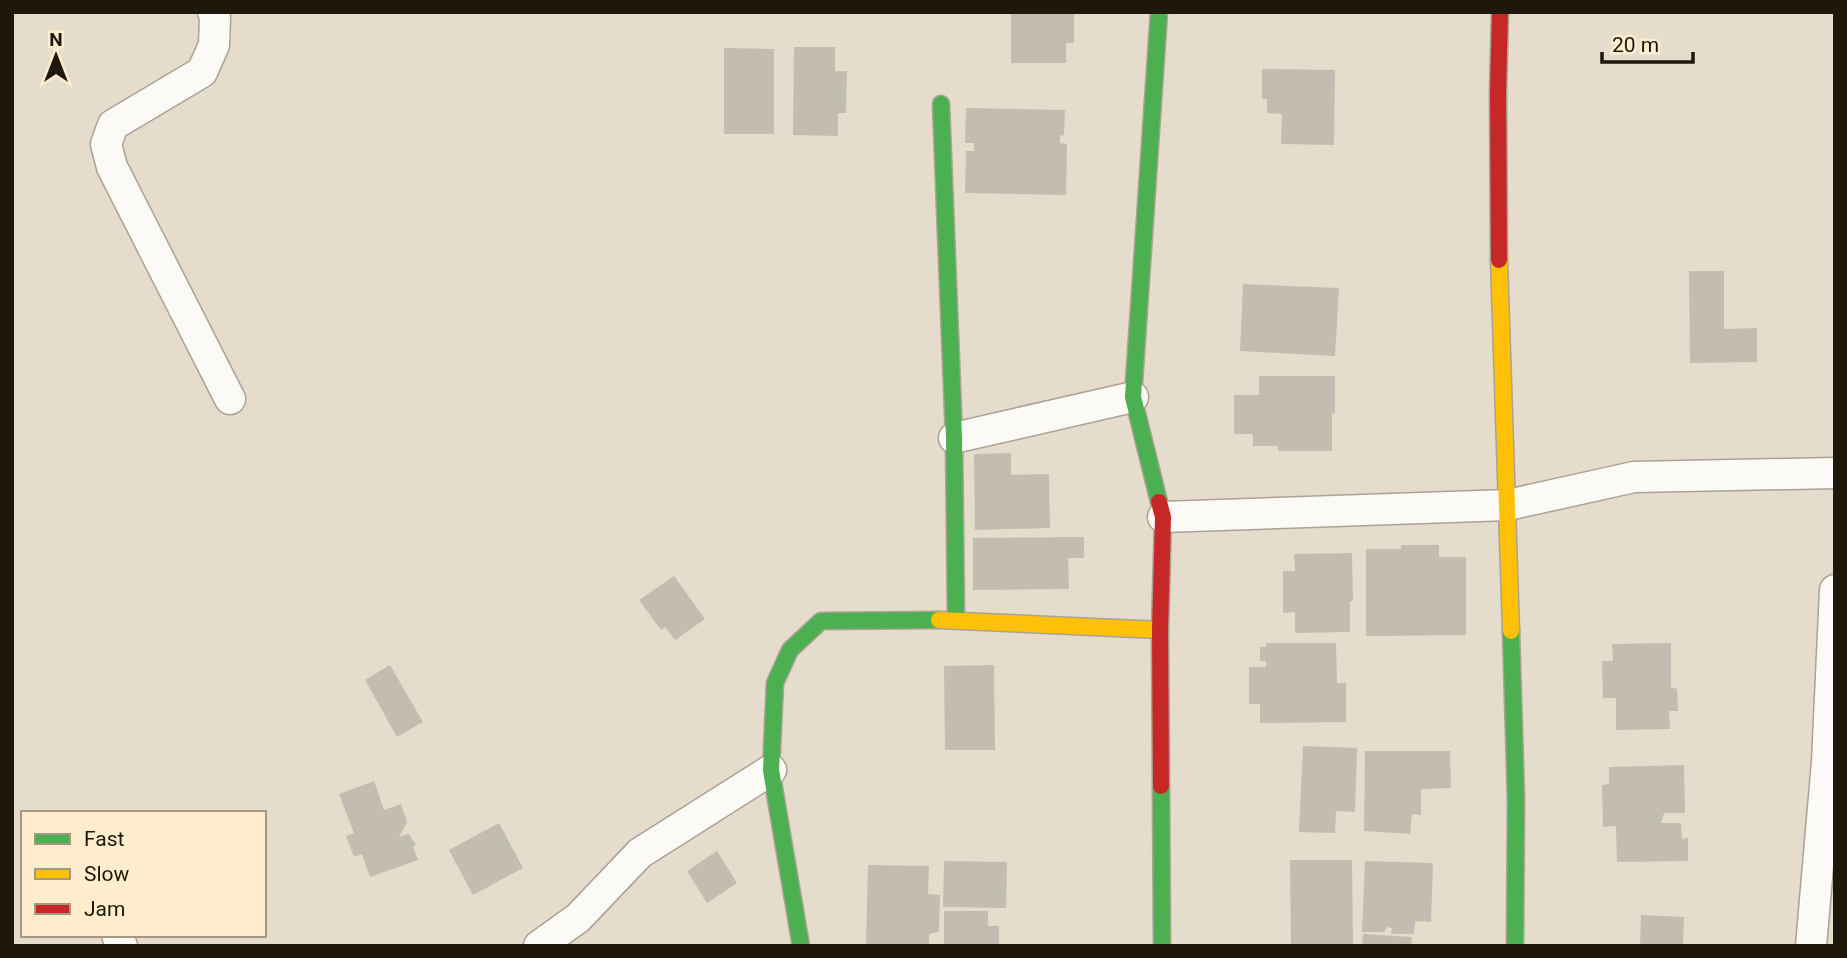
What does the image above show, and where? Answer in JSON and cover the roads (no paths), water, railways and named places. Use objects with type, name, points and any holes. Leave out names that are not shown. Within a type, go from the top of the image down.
[{"type":"street","points":[[213,12],[214,45],[202,72],[113,125],[106,144],[112,167],[230,399]]},
{"type":"street","points":[[1159,12],[1133,397],[1163,517],[1160,630],[1162,946]]},
{"type":"street","points":[[1500,12],[1498,255],[1515,752],[1515,946]]},
{"type":"street","points":[[941,104],[954,438],[956,620]]},
{"type":"street","points":[[954,438],[1133,397]]},
{"type":"street","points":[[1163,517],[1508,505],[1634,477],[1835,473]]},
{"type":"street","points":[[1811,946],[1827,762],[1835,590]]},
{"type":"street","points":[[801,946],[771,770],[775,683],[790,650],[821,621],[956,620],[1160,630]]},
{"type":"street","points":[[539,946],[579,918],[640,853],[771,770]]}]
